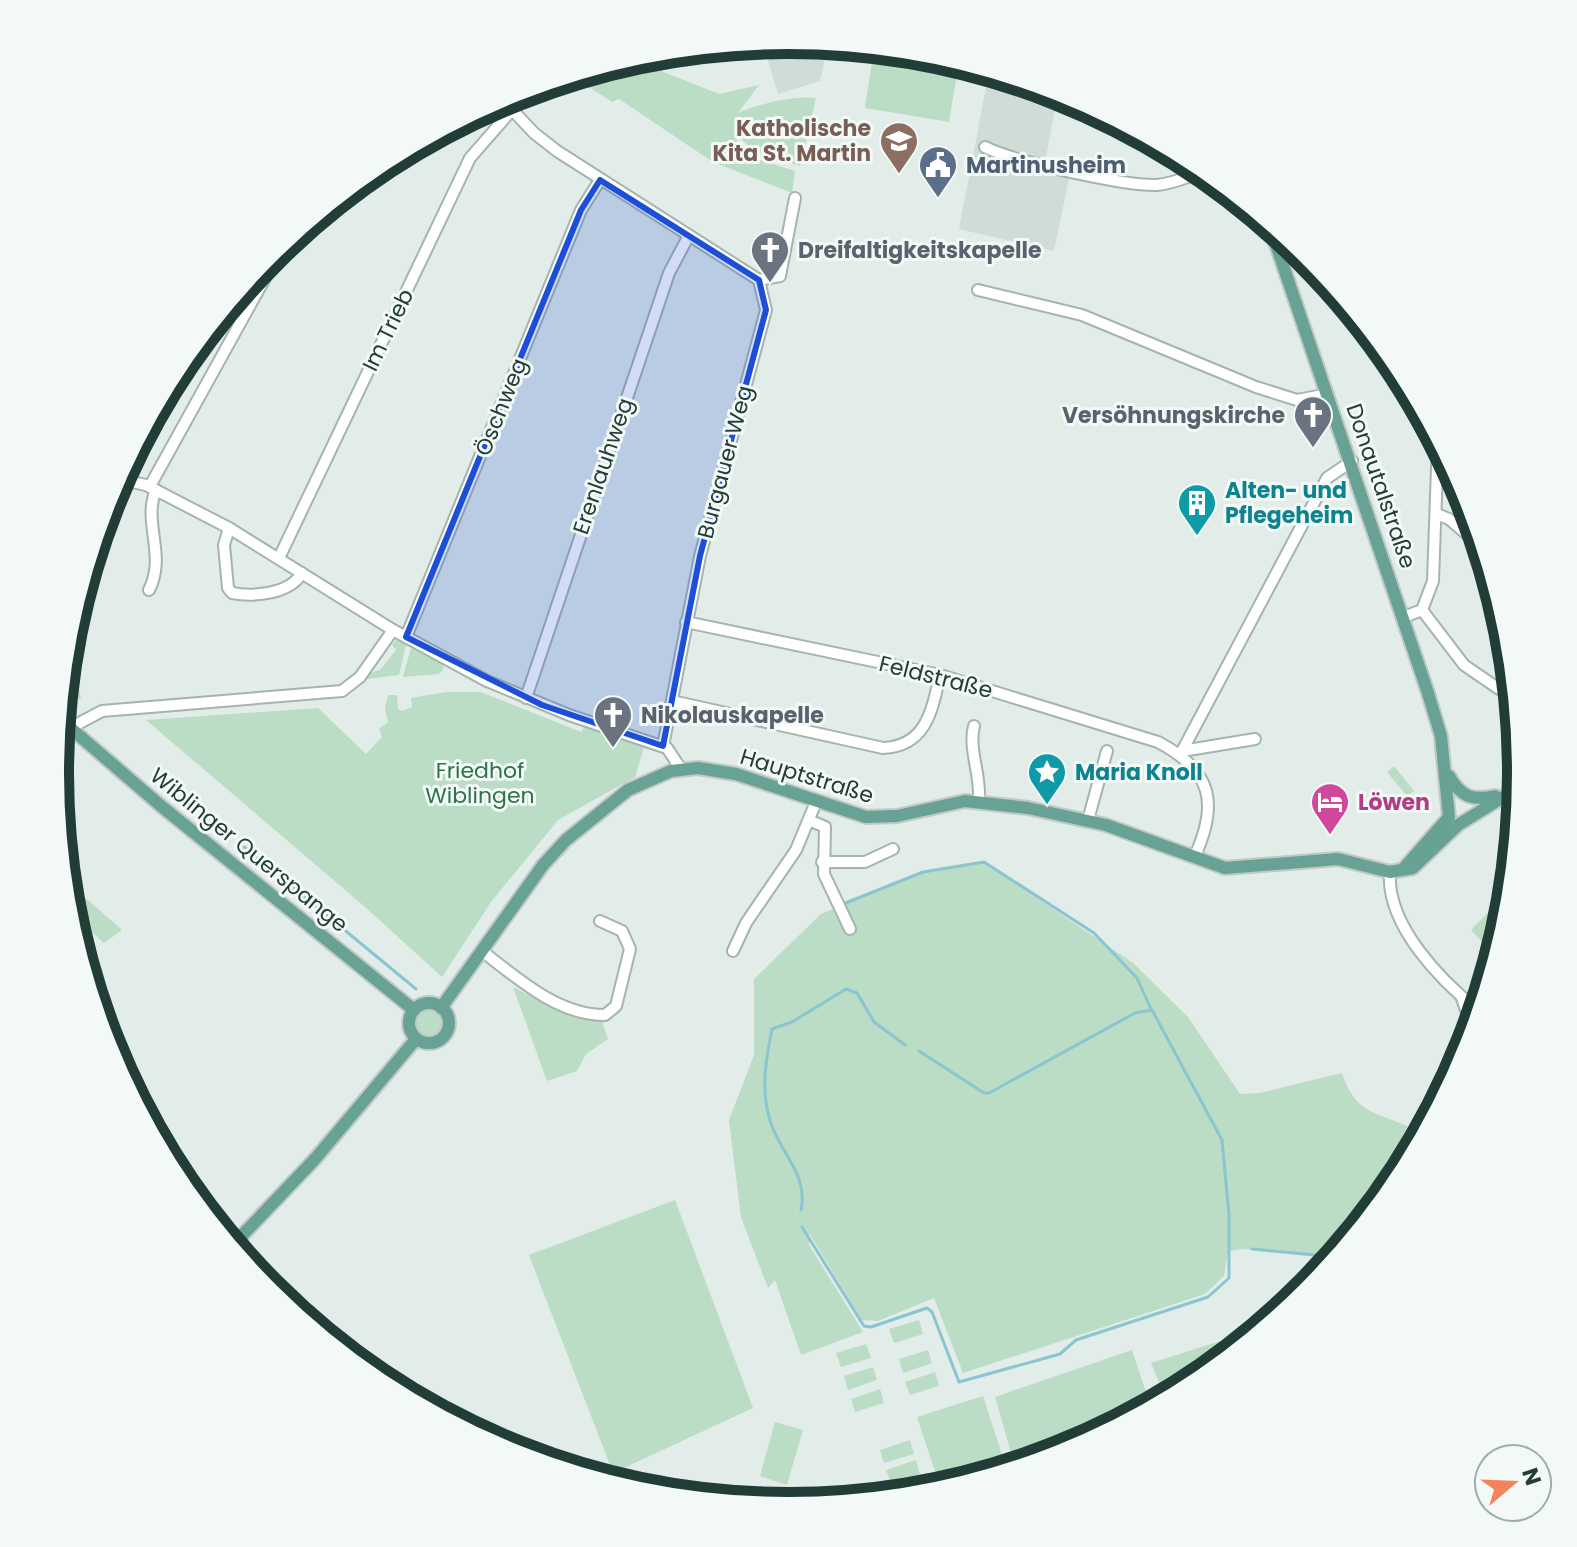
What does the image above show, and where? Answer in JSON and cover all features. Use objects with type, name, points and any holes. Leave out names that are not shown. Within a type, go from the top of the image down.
[{"type":"main road","name":"Donautalstraße","points":[[1277,246],[1352,461],[1439,729],[1449,808]]},
{"type":"main road","name":"Wiblinger Querspange","points":[[71,729],[414,1010]]},
{"type":"main road","points":[[1444,765],[1475,805],[1475,814]]},
{"type":"main road","points":[[441,1008],[513,906],[566,840],[621,795],[676,770]]},
{"type":"main road","name":"Hauptstraße","points":[[676,770],[736,774],[856,815],[883,818],[956,802],[979,801],[1088,820],[1225,868],[1321,858],[1397,871]]},
{"type":"main road","points":[[1397,871],[1422,862],[1462,823],[1507,793]]},
{"type":"main road","points":[[1397,871],[1443,826],[1455,797],[1502,795]]},
{"type":"main road","points":[[1449,808],[1454,820],[1462,823]]},
{"type":"main road","points":[[424,1004],[441,1008],[449,1024],[445,1036],[428,1043],[416,1039],[409,1022],[414,1010],[424,1004]]},
{"type":"main road","points":[[240,1238],[315,1159],[416,1039]]},
{"type":"street","points":[[511,111],[546,142],[600,180],[759,280],[772,274],[780,276],[795,198]]},
{"type":"street","name":"Im Trieb","points":[[279,558],[470,158],[511,111]]},
{"type":"street","points":[[985,147],[1013,159],[1151,185],[1188,175]]},
{"type":"street","name":"Öschweg","points":[[406,637],[581,210],[600,180]]},
{"type":"street","name":"Erenlauhweg","points":[[526,698],[665,282],[688,237]]},
{"type":"street","name":"Burgauer Weg","points":[[663,746],[686,622],[729,441],[766,310],[759,280]]},
{"type":"street","points":[[149,590],[158,574],[153,488],[263,283]]},
{"type":"street","points":[[978,290],[1082,315],[1283,396],[1305,400],[1328,394]]},
{"type":"street","points":[[1181,753],[1328,477],[1352,461]]},
{"type":"street","points":[[1404,617],[1422,610],[1433,581],[1437,463]]},
{"type":"street","points":[[131,482],[153,488],[229,528],[393,630],[479,677],[526,698],[663,746],[676,756],[676,770]]},
{"type":"street","points":[[1436,514],[1449,519],[1467,534]]},
{"type":"street","points":[[229,528],[224,545],[228,588],[232,593],[283,589],[295,583],[302,573]]},
{"type":"street","points":[[1422,610],[1464,665],[1499,689]]},
{"type":"street","name":"Feldstraße","points":[[686,622],[940,675],[1147,738],[1181,753],[1203,781],[1209,803],[1208,823],[1194,858]]},
{"type":"street","points":[[71,722],[102,711],[339,691],[357,681],[393,630]]},
{"type":"street","points":[[672,701],[883,748],[897,748],[919,735],[925,726],[940,675]]},
{"type":"street","points":[[974,726],[970,741],[981,779],[979,801]]},
{"type":"street","points":[[1181,753],[1255,739]]},
{"type":"street","points":[[1088,820],[1107,751]]},
{"type":"street","points":[[733,951],[746,923],[796,850],[816,802]]},
{"type":"street","points":[[809,820],[825,827],[822,862],[828,886],[850,929]]},
{"type":"street","points":[[822,862],[865,862],[893,849]]},
{"type":"street","points":[[1397,871],[1392,894],[1406,928],[1470,1003]]},
{"type":"street","points":[[482,951],[549,999],[576,1010],[605,1015],[616,1006],[630,949],[622,931],[600,921]]},
{"type":"street","points":[[1462,996],[1467,1012]]},
{"type":"highlighted area","points":[[600,180],[759,280],[766,310],[700,556],[663,746],[542,705],[406,637],[581,210]]},
{"type":"shaded area","points":[[767,55],[826,56],[820,81],[778,94]]},
{"type":"shaded area","points":[[987,82],[1055,106],[1044,168],[1070,173],[1054,251],[959,229]]},
{"type":"green space","points":[[872,59],[957,75],[949,122],[865,108]]},
{"type":"green space","points":[[652,67],[719,94],[759,85],[738,113],[777,101],[816,98],[800,166],[755,151],[735,134],[741,154],[795,171],[792,193],[713,162],[619,99],[612,102],[584,84]]},
{"type":"green space","points":[[397,639],[406,645],[399,675],[366,679],[368,673],[380,670],[396,650],[392,645]]},
{"type":"green space","points":[[411,648],[442,662],[444,669],[439,674],[403,677]]},
{"type":"green space","points":[[76,676],[81,699],[73,700]]},
{"type":"green space","name":"Friedhof Wiblingen","points":[[446,692],[481,692],[581,732],[585,725],[644,747],[635,777],[558,820],[491,902],[442,977],[364,906],[146,720],[318,708],[366,754],[382,737],[379,729],[388,722],[385,709],[388,695],[397,695],[398,709],[402,711],[412,707],[411,698]]},
{"type":"green space","points":[[1394,766],[1414,791],[1407,796],[1387,772]]},
{"type":"green space","points":[[984,862],[1133,963],[1188,1017],[1240,1094],[1260,1093],[1342,1073],[1356,1100],[1365,1108],[1414,1130],[1359,1212],[1322,1256],[1243,1249],[1228,1251],[1224,1276],[1205,1294],[963,1373],[934,1298],[878,1321],[862,1320],[809,1233],[809,1245],[863,1332],[801,1355],[775,1280],[768,1288],[741,1217],[729,1120],[754,1055],[754,979],[821,914],[921,873]]},
{"type":"green space","points":[[79,893],[122,930],[104,943],[86,927]]},
{"type":"green space","points":[[1496,905],[1486,946],[1471,930]]},
{"type":"green space","points":[[513,987],[556,1009],[602,1021],[608,1039],[586,1054],[577,1071],[547,1081]]},
{"type":"green space","points":[[429,1003],[443,1009],[449,1023],[443,1037],[429,1043],[415,1037],[409,1023],[415,1009]]},
{"type":"green space","points":[[675,1200],[753,1408],[616,1471],[612,1470],[529,1255]]},
{"type":"green space","points":[[919,1320],[923,1334],[894,1343],[889,1329]]},
{"type":"green space","points":[[1233,1337],[1234,1338],[1161,1389],[1151,1363]]},
{"type":"green space","points":[[866,1344],[871,1358],[841,1367],[836,1353]]},
{"type":"green space","points":[[928,1350],[932,1363],[903,1373],[899,1359]]},
{"type":"green space","points":[[1132,1350],[1148,1397],[1107,1419],[1012,1457],[995,1397]]},
{"type":"green space","points":[[873,1367],[877,1380],[848,1390],[844,1376]]},
{"type":"green space","points":[[935,1372],[939,1386],[910,1395],[905,1382]]},
{"type":"green space","points":[[880,1389],[884,1403],[855,1412],[851,1399]]},
{"type":"green space","points":[[983,1396],[1004,1460],[937,1477],[917,1417]]},
{"type":"green space","points":[[775,1422],[803,1430],[787,1485],[760,1476]]},
{"type":"green space","points":[[910,1440],[914,1454],[884,1463],[880,1450]]},
{"type":"green space","points":[[916,1460],[920,1474],[891,1483],[886,1470]]},
{"type":"waterway","points":[[244,847],[416,989]]},
{"type":"waterway","points":[[843,904],[923,872],[984,862],[1094,933],[1137,978],[1151,1009]]},
{"type":"waterway","points":[[801,1210],[800,1184],[773,1129],[765,1095],[772,1029],[792,1022],[846,989],[857,993],[874,1022],[905,1045]]},
{"type":"waterway","points":[[802,1227],[864,1326],[871,1327],[927,1308],[932,1312],[959,1382],[1060,1354],[1076,1340],[1208,1297],[1229,1278],[1229,1215],[1222,1140],[1152,1010],[1135,1013],[989,1093],[984,1093],[919,1051]]},
{"type":"waterway","points":[[1252,1249],[1322,1256]]},
{"type":"place","name":"Katholische Kita St. Martin","points":[[899,175]]},
{"type":"place","name":"Martinusheim","points":[[938,199]]},
{"type":"place","name":"Dreifaltigkeitskapelle","points":[[770,284]]},
{"type":"place","name":"Versöhnungskirche","points":[[1313,449]]},
{"type":"place","name":"Alten- und Pflegeheim","points":[[1197,537]]},
{"type":"place","name":"Nikolauskapelle","points":[[613,749]]},
{"type":"place","name":"Maria Knoll","points":[[1047,806]]},
{"type":"place","name":"Löwen","points":[[1330,836]]}]
